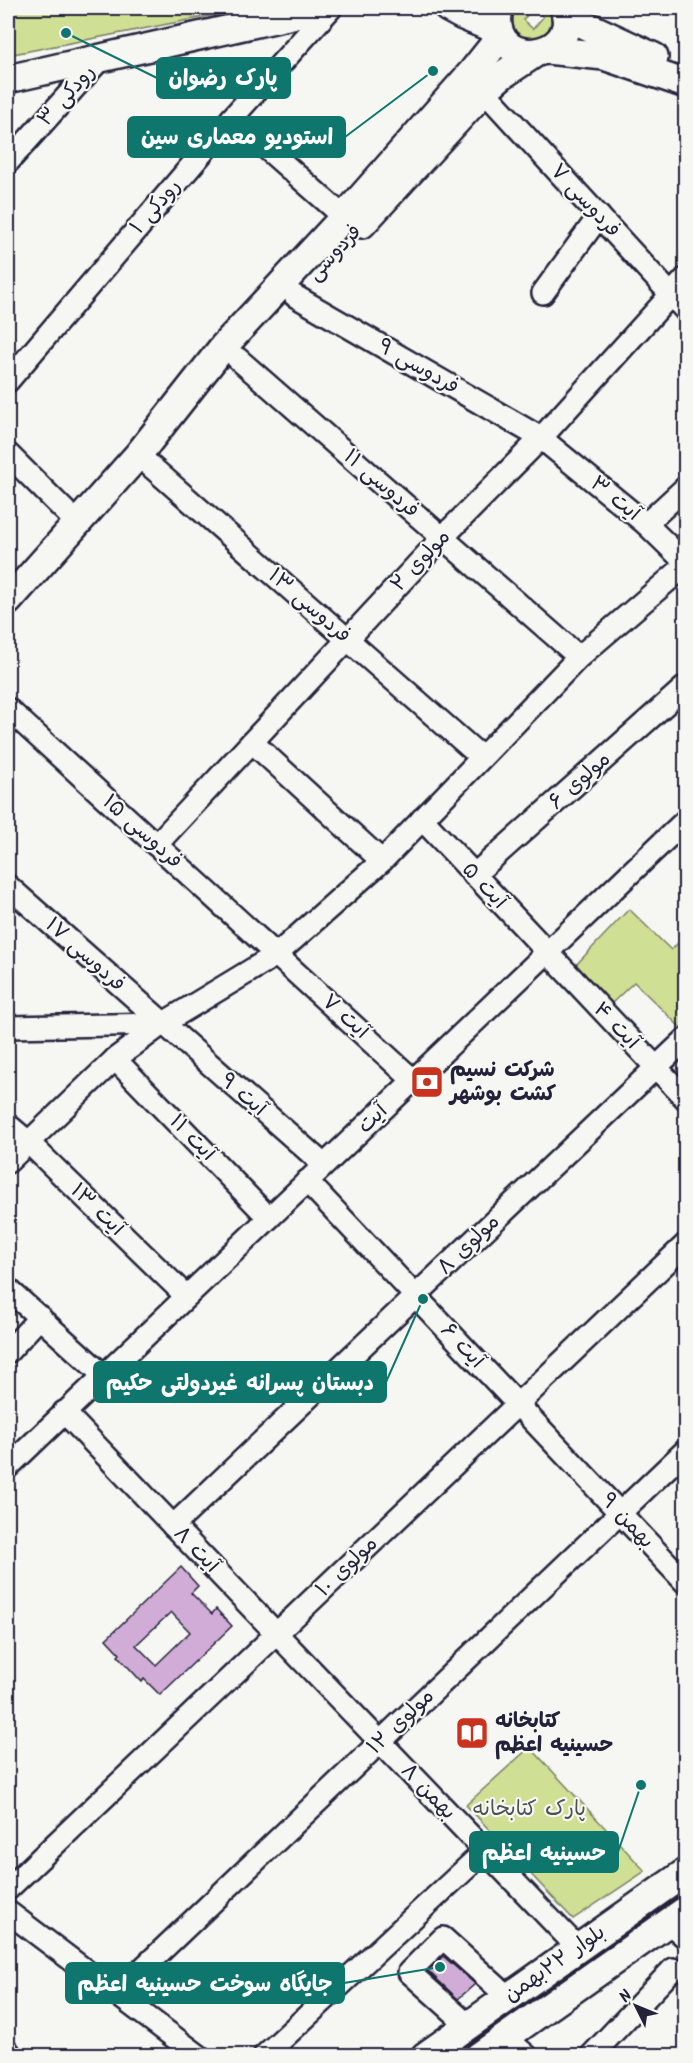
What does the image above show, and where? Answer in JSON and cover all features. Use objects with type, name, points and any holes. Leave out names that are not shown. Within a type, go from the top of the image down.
[{"type":"main road","points":[[8,79],[323,8]]},
{"type":"main road","points":[[448,8],[461,15],[500,25],[509,46],[521,52],[604,56],[686,84]]},
{"type":"main road","points":[[567,11],[686,71]]},
{"type":"main road","name":"فردوسی","points":[[138,455],[237,358],[484,91],[501,76],[558,42],[564,30],[567,11]]},
{"type":"main road","name":"فردوسی","points":[[8,601],[138,455],[223,347],[344,217],[473,71],[500,25]]},
{"type":"main road","name":"بلوار ۲۲بهمن","points":[[425,2055],[686,1872]]},
{"type":"main road","name":"بلوار ۲۲بهمن","points":[[479,2055],[680,1923]]},
{"type":"street","name":"رودکی ۱","points":[[8,381],[232,118],[331,8]]},
{"type":"street","name":"رودکی ۳","points":[[8,162],[102,57]]},
{"type":"street","name":"فردوسی ۷","points":[[484,91],[686,310]]},
{"type":"street","points":[[232,118],[344,217]]},
{"type":"street","points":[[543,293],[599,216]]},
{"type":"street","name":"مولوی ۲","points":[[156,845],[442,538],[542,438],[686,278]]},
{"type":"street","name":"فردوسی ۹","points":[[295,296],[542,438]]},
{"type":"street","name":"فردوسی ۱۱","points":[[237,358],[579,657]]},
{"type":"street","name":"آیت ۳","points":[[542,438],[646,524],[686,564]]},
{"type":"street","points":[[8,454],[77,523]]},
{"type":"street","name":"فردوسی ۱۳","points":[[138,455],[481,757]]},
{"type":"street","points":[[646,524],[686,487]]},
{"type":"street","points":[[8,1162],[115,1059],[162,1024],[276,955],[382,861],[579,657],[686,564]]},
{"type":"street","name":"مولوی ۶","points":[[474,875],[686,686]]},
{"type":"street","name":"فردوسی ۱۵","points":[[8,710],[276,955]]},
{"type":"street","points":[[252,742],[382,861]]},
{"type":"street","name":"آیت ۵","points":[[422,819],[547,953]]},
{"type":"street","name":"آیت","points":[[8,1467],[686,820]]},
{"type":"street","name":"فردوسی ۱۷","points":[[8,886],[162,1024]]},
{"type":"street","name":"آیت ۴","points":[[547,953],[686,1099]]},
{"type":"street","name":"آیت ۷","points":[[276,955],[413,1080]]},
{"type":"street","points":[[8,1027],[162,1024]]},
{"type":"street","name":"آیت ۹","points":[[162,1024],[324,1165]]},
{"type":"street","name":"مولوی ۸","points":[[173,1526],[686,1039]]},
{"type":"street","name":"آیت ۱۱","points":[[115,1059],[269,1218]]},
{"type":"street","name":"آیت ۱۳","points":[[8,1125],[186,1296]]},
{"type":"street","name":"آیت ۶","points":[[307,1181],[568,1459]]},
{"type":"street","name":"مولوی ۱۰","points":[[8,1889],[686,1244]]},
{"type":"street","points":[[8,1289],[103,1375]]},
{"type":"street","points":[[8,1352],[40,1317]]},
{"type":"street","name":"آیت ۸","points":[[64,1413],[328,1688]]},
{"type":"street","name":"مولوی ۱۲","points":[[117,1994],[686,1450]]},
{"type":"street","name":"بهمن ۹","points":[[568,1459],[686,1583]]},
{"type":"street","name":"بهمن ۸","points":[[328,1688],[578,1948]]},
{"type":"street","points":[[264,2055],[485,1851]]},
{"type":"street","points":[[8,1912],[199,2055]]},
{"type":"street","points":[[468,2025],[409,1972],[443,1938],[508,1997]]},
{"type":"street","points":[[591,2055],[673,1969]]},
{"type":"street","points":[[505,2037],[527,2055]]},
{"type":"street","points":[[8,2051],[11,2055]]},
{"type":"path","points":[[8,11],[22,8]]},
{"type":"green space","points":[[8,8],[241,8],[8,55]]},
{"type":"green space","points":[[510,8],[533,8],[554,8],[555,27],[542,41],[515,37],[508,10]],"holes":[[[533,8],[543,17],[533,29],[523,20]]]},
{"type":"green space","points":[[629,909],[671,950],[685,936],[685,1025],[682,1029],[634,982],[611,1004],[574,967]]},
{"type":"green space","name":"پارک کتابخانه","points":[[530,1747],[645,1871],[573,1919],[466,1805]]},
{"type":"building","points":[[181,1567],[198,1586],[191,1593],[212,1614],[216,1609],[232,1626],[160,1695],[144,1679],[142,1682],[106,1639]],"holes":[[[171,1612],[190,1632],[156,1665],[136,1645]]]},
{"type":"building","points":[[443,1956],[475,1984],[458,1999],[428,1971]]},
{"type":"place","name":"پارک رضوان","points":[[66,33]]},
{"type":"place","name":"استودیو معماری سین","points":[[433,71]]},
{"type":"place","name":"شرکت نسیم کشت بوشهر","points":[[427,1082]]},
{"type":"place","name":"دبستان پسرانه غیردولتی حکیم","points":[[423,1299]]},
{"type":"place","name":"کتابخانه حسینیه اعظم","points":[[472,1733]]},
{"type":"place","name":"حسینیه اعظم","points":[[641,1785]]},
{"type":"place","name":"جایگاه سوخت حسینیه اعظم","points":[[440,1967]]}]
